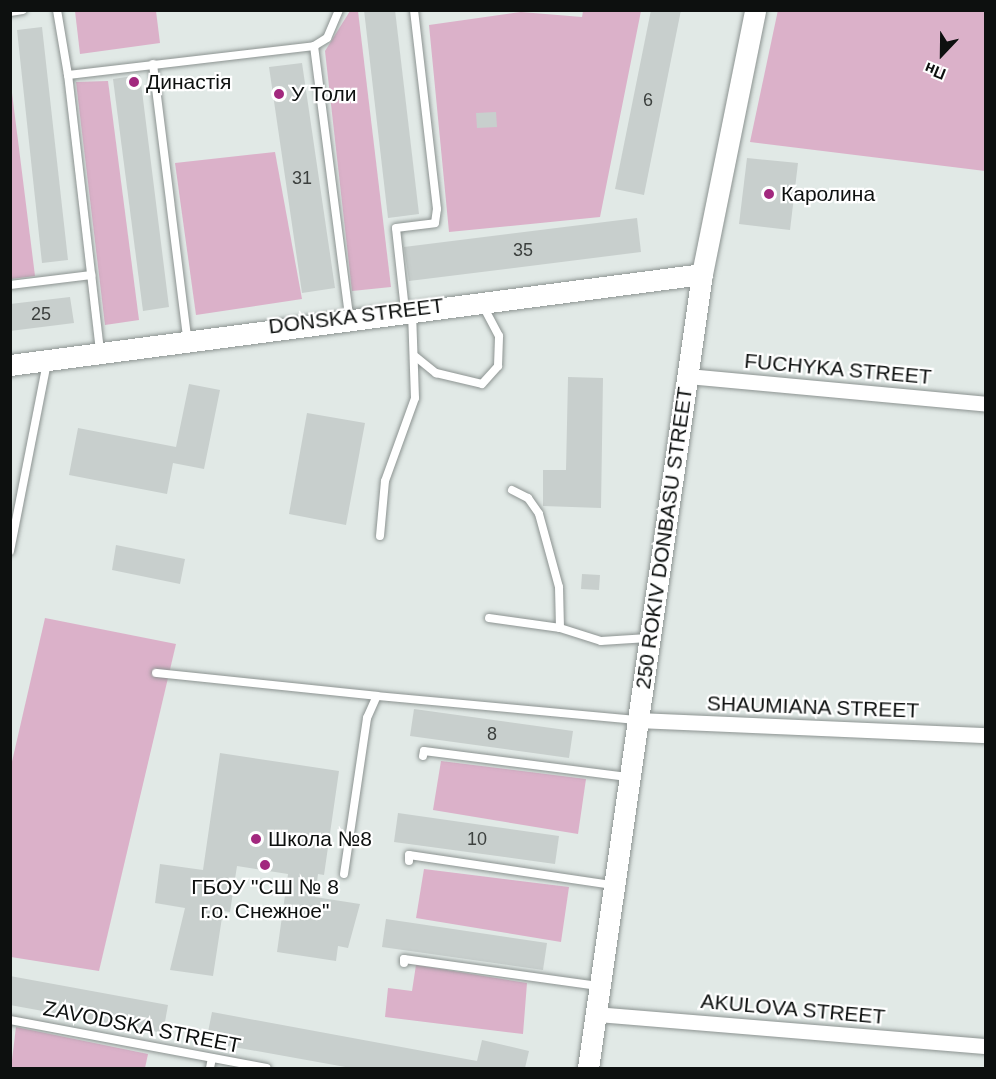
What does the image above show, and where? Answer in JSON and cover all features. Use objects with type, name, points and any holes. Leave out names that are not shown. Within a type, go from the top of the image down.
[{"type":"street","name":"250 ROKIV DONBASU STREET","points":[[588,1068],[627,777],[639,720],[702,274],[755,10]]},
{"type":"street","name":"DONSKA STREET","points":[[10,365],[187,338],[702,274]]},
{"type":"street","name":"FUCHYKA STREET","points":[[687,376],[986,404]]},
{"type":"street","name":"SHAUMIANA STREET","points":[[639,720],[986,735]]},
{"type":"street","name":"AKULOVA STREET","points":[[596,1014],[986,1046]]},
{"type":"lane","points":[[10,12],[23,10]]},
{"type":"lane","points":[[57,10],[68,75],[100,351]]},
{"type":"lane","points":[[68,75],[314,46],[327,38],[339,10]]},
{"type":"lane","points":[[380,536],[385,481],[415,398],[416,357],[396,228],[435,223],[437,209],[414,10]]},
{"type":"lane","points":[[314,46],[349,317]]},
{"type":"lane","points":[[153,64],[187,338]]},
{"type":"lane","points":[[10,285],[91,275]]},
{"type":"lane","points":[[416,357],[436,373],[482,384],[498,366],[499,336],[481,301]]},
{"type":"lane","points":[[10,551],[48,359]]},
{"type":"lane","points":[[512,490],[528,498],[539,514],[559,587],[560,628]]},
{"type":"lane","points":[[489,618],[560,628],[601,641],[649,638]]},
{"type":"lane","points":[[156,673],[639,720]]},
{"type":"lane","points":[[344,874],[367,718],[376,696]]},
{"type":"lane","points":[[423,756],[424,751],[627,777]]},
{"type":"lane","points":[[409,861],[410,855],[613,885]]},
{"type":"lane","points":[[404,963],[404,959],[600,986]]},
{"type":"lane","name":"ZAVODSKA STREET","points":[[10,1020],[267,1068]]},
{"type":"lane","points":[[210,1068],[212,1058]]},
{"type":"shaded area","points":[[778,10],[985,11],[985,171],[750,142]]},
{"type":"shaded area","points":[[75,11],[156,11],[160,43],[80,54]]},
{"type":"shaded area","points":[[350,11],[358,11],[391,287],[352,291],[325,51]]},
{"type":"shaded area","points":[[583,11],[641,11],[600,217],[449,232],[429,25],[521,12],[582,17]]},
{"type":"shaded area","points":[[108,81],[139,320],[105,325],[76,82]]},
{"type":"shaded area","points":[[11,85],[35,276],[10,279]]},
{"type":"shaded area","points":[[275,152],[302,299],[196,315],[175,163]]},
{"type":"shaded area","points":[[45,618],[176,644],[99,971],[11,957],[11,766]]},
{"type":"shaded area","points":[[441,761],[586,779],[578,834],[433,810]]},
{"type":"shaded area","points":[[424,869],[569,887],[561,942],[416,918]]},
{"type":"shaded area","points":[[416,965],[527,983],[523,1034],[385,1017],[388,988],[412,991]]},
{"type":"shaded area","points":[[16,1027],[148,1054],[145,1068],[11,1068]]},
{"type":"building","points":[[364,10],[395,10],[419,214],[388,218]]},
{"type":"building","points":[[651,10],[681,10],[644,195],[615,189]]},
{"type":"building","points":[[42,27],[68,260],[42,263],[17,30]]},
{"type":"building","points":[[302,63],[335,288],[302,293],[269,67]]},
{"type":"building","points":[[140,75],[169,307],[143,311],[113,79]]},
{"type":"building","points":[[496,112],[497,127],[477,128],[476,113]]},
{"type":"building","name":"Каролина","points":[[747,158],[798,163],[790,230],[739,224]]},
{"type":"building","points":[[637,218],[641,252],[409,281],[404,247]]},
{"type":"building","points":[[70,297],[74,323],[10,331],[10,304]]},
{"type":"building","points":[[568,377],[603,378],[601,508],[543,506],[543,470],[566,470]]},
{"type":"building","points":[[189,384],[220,390],[204,469],[173,463],[167,494],[69,475],[78,428],[176,447]]},
{"type":"building","points":[[307,413],[365,423],[346,525],[289,514]]},
{"type":"building","points":[[116,545],[185,559],[180,584],[112,570]]},
{"type":"building","points":[[582,574],[600,575],[599,590],[581,589]]},
{"type":"building","points":[[414,709],[573,731],[569,758],[410,736]]},
{"type":"building","name":"ГБОУ \"СШ № 8 г.о. Снежное\"","points":[[220,753],[339,771],[324,875],[318,874],[315,897],[360,904],[348,948],[338,946],[336,961],[277,952],[288,874],[237,866],[230,912],[223,911],[213,976],[170,970],[185,908],[155,903],[160,864],[203,870]]},
{"type":"building","points":[[398,813],[559,836],[555,864],[394,842]]},
{"type":"building","points":[[386,919],[547,943],[543,970],[382,947]]},
{"type":"building","points":[[10,976],[168,1005],[163,1033],[10,1005]]},
{"type":"building","points":[[212,1012],[477,1061],[482,1040],[529,1051],[525,1068],[351,1068],[206,1042]]},
{"type":"place","name":"Династія","points":[[134,82]]},
{"type":"place","name":"У Толи","points":[[279,94]]},
{"type":"place","name":"Каролина","points":[[769,194]]},
{"type":"place","name":"Школа №8","points":[[256,839]]},
{"type":"place","name":"ГБОУ \"СШ № 8 г.о. Снежное\"","points":[[265,865]]}]
